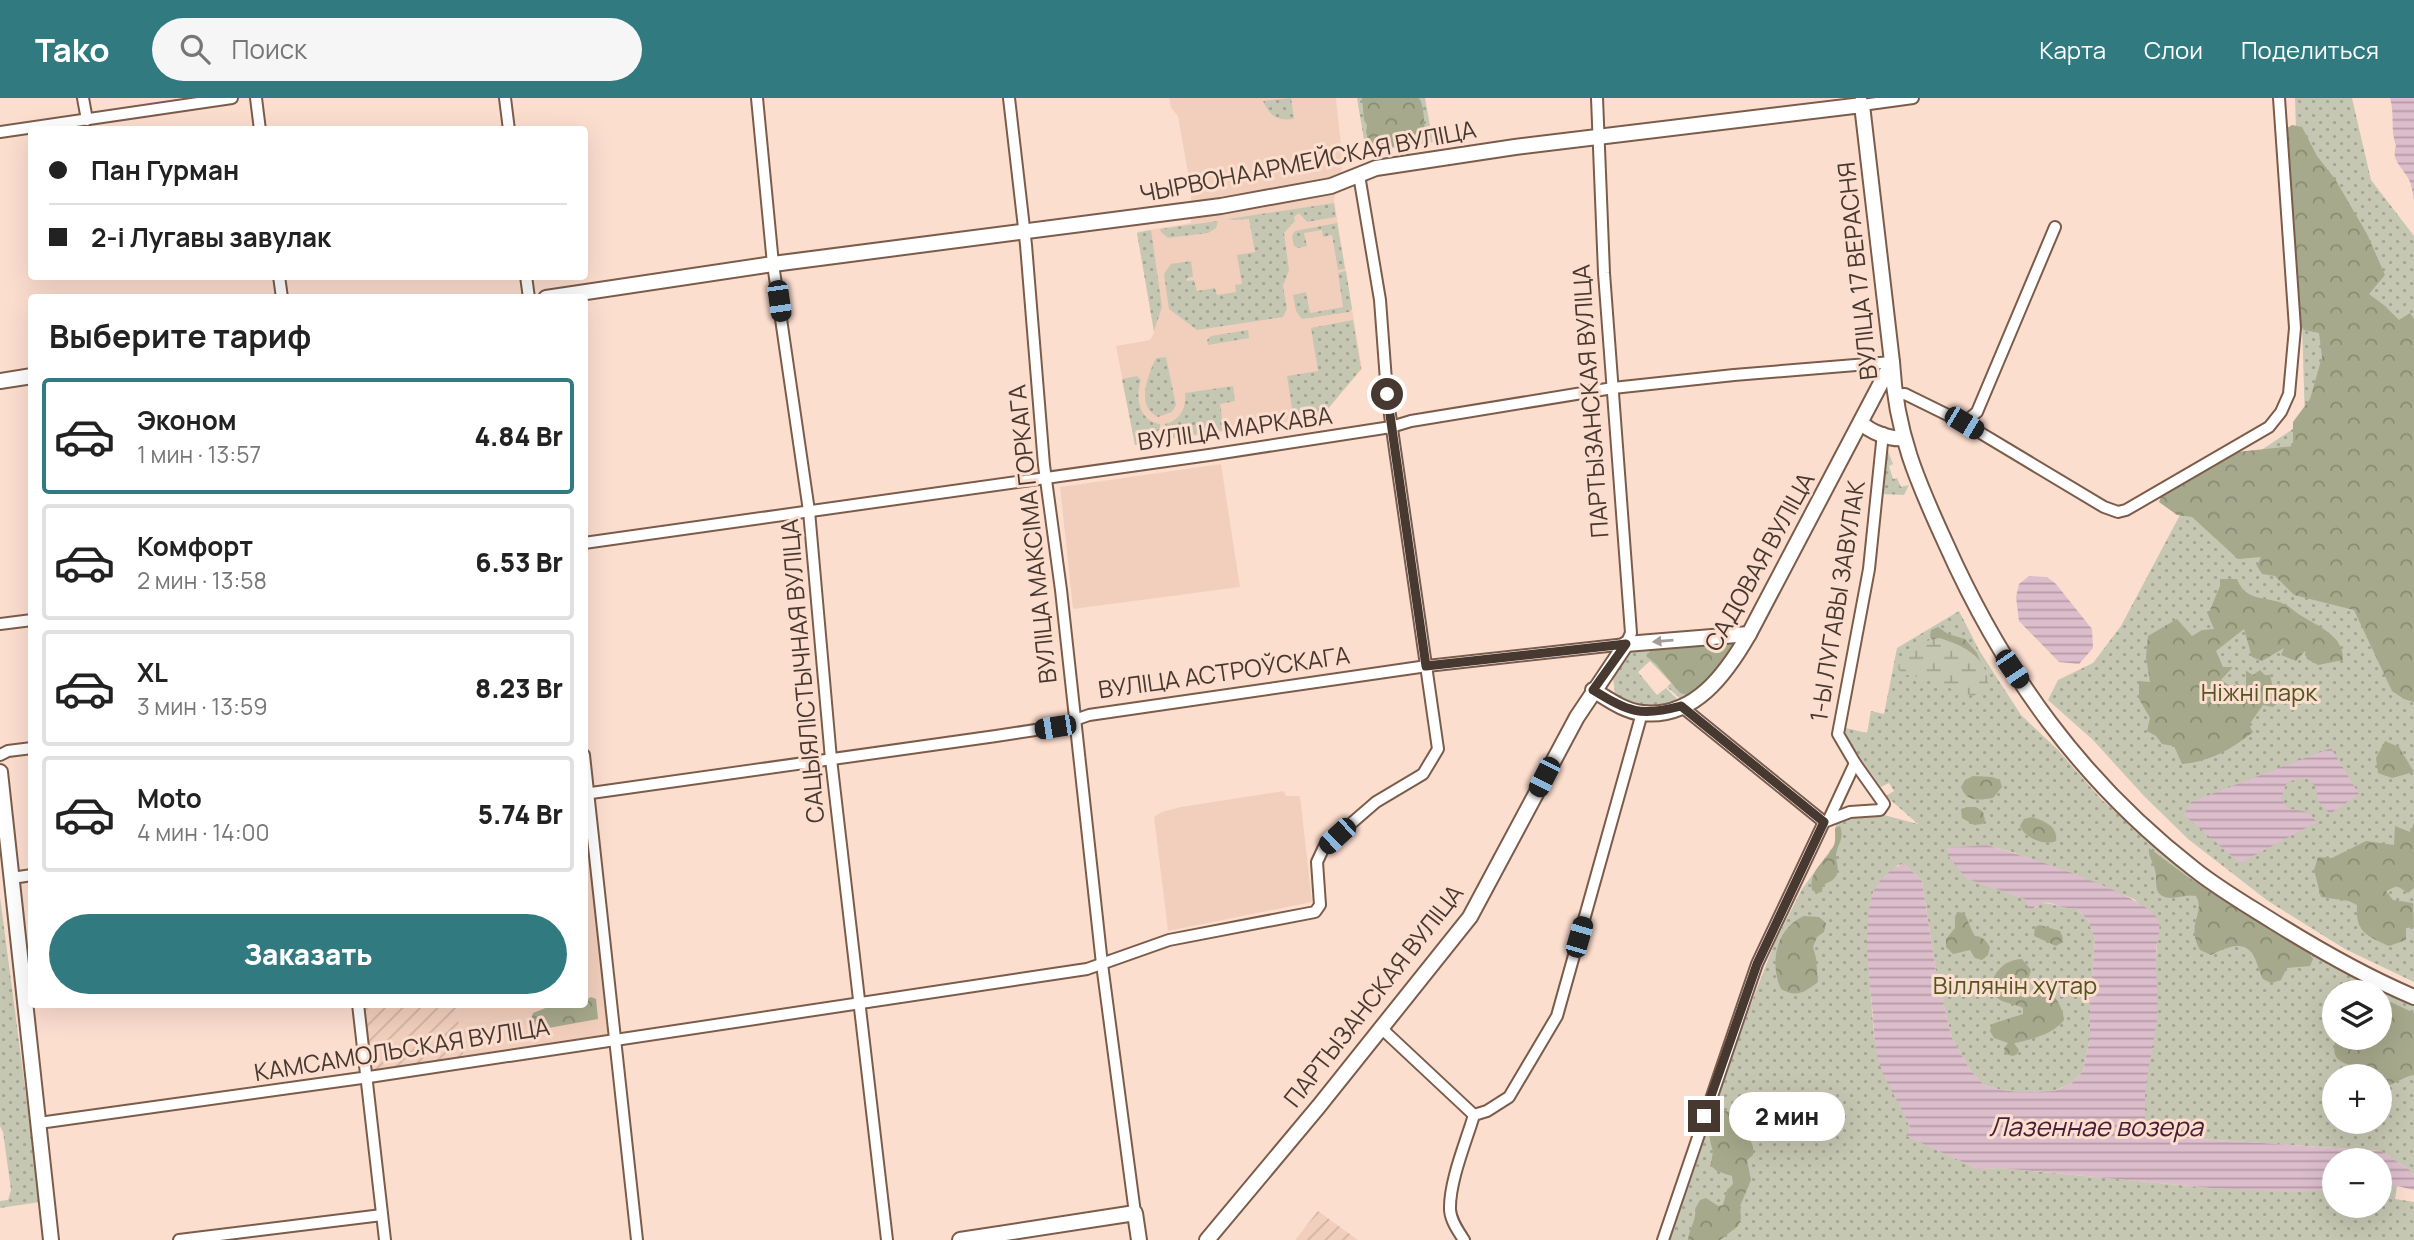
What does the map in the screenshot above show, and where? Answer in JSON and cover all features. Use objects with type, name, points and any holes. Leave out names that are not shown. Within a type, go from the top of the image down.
[{"type":"main road","name":"ЧЫРВОНААРМЕЙСКАЯ ВУЛІЦА","points":[[573,294],[774,264],[1230,205],[1331,186],[1376,168],[1861,102]]},
{"type":"main road","name":"ВУЛІЦА 17 ВЕРАСНЯ","points":[[1861,102],[1894,395]]},
{"type":"main road","name":"САДОВАЯ ВУЛІЦА","points":[[1642,713],[1681,706],[1714,685],[1733,662],[1892,362]]},
{"type":"main road","points":[[0,381],[28,377]]},
{"type":"main road","points":[[1894,395],[1912,468],[1981,618],[2025,690],[2081,764],[2139,822],[2219,887],[2340,962],[2377,982],[2414,997]]},
{"type":"main road","points":[[1861,422],[1871,430],[1893,439],[1903,438]]},
{"type":"main road","name":"ВУЛІЦА АСТРОЎСКАГА","points":[[1626,644],[1749,634]]},
{"type":"main road","name":"ПАРТЫЗАНСКАЯ ВУЛІЦА","points":[[1207,1240],[1311,1116],[1470,917],[1593,690],[1626,644]]},
{"type":"main road","points":[[1593,690],[1616,705],[1642,713]]},
{"type":"main road","points":[[0,772],[51,1240]]},
{"type":"main road","points":[[960,1240],[1135,1213],[1139,1240]]},
{"type":"street","points":[[83,98],[87,120]]},
{"type":"street","points":[[44,126],[232,98]]},
{"type":"street","points":[[256,98],[260,126]]},
{"type":"street","points":[[505,98],[508,126]]},
{"type":"street","name":"САЦЫЯЛІСТЫЧНАЯ ВУЛІЦА","points":[[757,98],[774,264],[809,512],[831,759],[887,1240]]},
{"type":"street","name":"ВУЛІЦА МАКСІМА ГОРКАГА","points":[[1009,98],[1025,232],[1045,478],[1102,964],[1135,1213]]},
{"type":"street","name":"ПАРТЫЗАНСКАЯ ВУЛІЦА","points":[[1597,98],[1604,273],[1631,633],[1626,644]]},
{"type":"street","name":"ЧЫРВОНААРМЕЙСКАЯ ВУЛІЦА","points":[[1861,102],[1913,98]]},
{"type":"street","name":"ВУЛІЦА 17 ВЕРАСНЯ","points":[[1894,395],[1905,394],[1964,423],[2104,507],[2118,512],[2126,510],[2269,428],[2286,402],[2295,328],[2279,98]]},
{"type":"street","points":[[0,132],[28,128]]},
{"type":"street","points":[[1102,964],[1168,940],[1315,912],[1320,905],[1317,862],[1324,848],[1376,802],[1423,774],[1438,749],[1391,427],[1380,300],[1359,175]]},
{"type":"street","points":[[1964,423],[1977,412],[2055,227]]},
{"type":"street","name":"ВУЛІЦА МАРКАВА","points":[[588,542],[1391,427],[1411,421],[1613,388],[1892,362]]},
{"type":"street","name":"1-Ы ЛУГАВЫ ЗАВУЛАК","points":[[1827,820],[1850,812],[1880,810],[1884,804],[1854,764],[1838,734],[1869,569],[1883,433]]},
{"type":"street","points":[[0,624],[28,620]]},
{"type":"street","name":"ВУЛІЦА АСТРОЎСКАГА","points":[[588,794],[1008,735],[1055,727],[1089,715],[1426,666],[1626,644]]},
{"type":"street","points":[[1681,706],[1827,820]]},
{"type":"street","points":[[1474,1115],[1487,1111],[1509,1097],[1556,1016],[1642,713]]},
{"type":"street","points":[[0,755],[28,748]]},
{"type":"street","points":[[1663,1240],[1757,964],[1854,764]]},
{"type":"street","points":[[588,803],[636,1240]]},
{"type":"street","points":[[12,878],[28,876]]},
{"type":"street","name":"КАМСАМОЛЬСКАЯ ВУЛІЦА","points":[[39,1123],[860,1004],[1087,969],[1102,964]]},
{"type":"street","points":[[358,1008],[385,1240]]},
{"type":"street","points":[[1380,1027],[1474,1115]]},
{"type":"street","points":[[1464,1240],[1450,1211],[1453,1186],[1474,1115]]},
{"type":"street","points":[[180,1240],[382,1215]]},
{"type":"shaded area","points":[[1169,98],[1336,98],[1343,164],[1334,200],[1362,369],[1321,417],[1135,445],[1116,346],[1150,340],[1154,333],[1137,232],[1191,223],[1191,191],[1178,116],[1171,108]]},
{"type":"shaded area","points":[[1221,464],[1240,587],[1073,609],[1060,487]]},
{"type":"shaded area","points":[[1284,791],[1286,796],[1300,796],[1312,902],[1168,931],[1154,817],[1181,807]]},
{"type":"shaded area","points":[[588,828],[609,1034],[464,1057],[456,1008],[588,1008]]},
{"type":"shaded area","points":[[363,1008],[456,1008],[464,1057],[371,1071]]},
{"type":"shaded area","points":[[1318,1211],[1358,1240],[1295,1240]]},
{"type":"green space","points":[[1291,98],[1294,119],[1275,117],[1263,101]]},
{"type":"green space","points":[[1357,98],[1425,98],[1433,142],[1366,152]]},
{"type":"green space","points":[[1362,98],[1419,98],[1427,135],[1423,139],[1403,145],[1372,150],[1366,132]]},
{"type":"green space","name":"Ніжні парк","points":[[2295,98],[2352,98],[2371,180],[2414,236],[2414,982],[2345,949],[2268,901],[2188,839],[2093,740],[2048,700],[2058,680],[2093,663],[2121,626],[2189,498],[2305,421]]},
{"type":"green space","points":[[2292,125],[2302,127],[2317,156],[2335,179],[2367,234],[2385,275],[2369,294],[2399,320],[2410,313],[2414,319],[2414,702],[2392,691],[2354,610],[2294,595],[2275,576],[2262,574],[2257,566],[2261,557],[2238,559],[2192,517],[2177,515],[2159,502],[2162,494],[2237,452],[2293,446],[2293,422],[2310,399],[2322,357],[2319,333],[2304,330],[2294,315],[2287,222],[2287,128]]},
{"type":"green space","points":[[1334,203],[1336,217],[1307,222],[1299,213],[1284,233],[1289,270],[1283,286],[1287,309],[1283,317],[1197,330],[1169,309],[1164,274],[1171,264],[1191,261],[1193,277],[1187,278],[1187,281],[1194,280],[1197,291],[1215,288],[1217,295],[1236,292],[1235,285],[1242,284],[1237,255],[1255,252],[1249,219],[1228,219]]},
{"type":"green space","points":[[1218,221],[1216,228],[1208,233],[1168,238],[1160,229]]},
{"type":"green space","points":[[1337,223],[1345,269],[1338,270],[1332,235],[1323,237],[1322,230],[1304,233],[1307,246],[1294,246],[1292,236],[1295,231]]},
{"type":"green space","points":[[1151,230],[1162,307],[1154,331],[1137,233]]},
{"type":"green space","points":[[1346,271],[1352,309],[1349,312],[1302,319],[1296,311],[1293,295],[1306,292],[1310,313],[1343,307],[1338,273]]},
{"type":"green space","points":[[1353,320],[1361,369],[1321,417],[1294,421],[1287,376],[1318,371],[1311,328]]},
{"type":"green space","points":[[1248,330],[1249,338],[1208,345],[1207,340],[1211,336]]},
{"type":"green space","points":[[1166,357],[1176,405],[1172,412],[1158,417],[1147,406],[1145,390],[1156,358]]},
{"type":"green space","points":[[1137,376],[1141,380],[1138,394],[1140,407],[1147,418],[1160,424],[1160,428],[1148,443],[1135,445],[1122,379]]},
{"type":"green space","points":[[1233,386],[1235,401],[1220,404],[1224,430],[1154,441],[1166,428],[1165,424],[1175,420],[1181,413],[1185,393]]},
{"type":"green space","points":[[1888,451],[1893,464],[1889,466],[1893,479],[1897,478],[1901,487],[1909,485],[1904,495],[1882,494],[1883,454]]},
{"type":"green space","points":[[2220,579],[2237,579],[2250,595],[2282,603],[2321,627],[2339,644],[2343,660],[2318,665],[2307,659],[2305,651],[2296,661],[2281,655],[2284,648],[2262,661],[2252,657],[2244,629],[2216,651],[2223,667],[2233,667],[2221,680],[2230,686],[2239,684],[2246,692],[2246,671],[2253,675],[2260,670],[2265,675],[2270,675],[2273,688],[2286,696],[2273,707],[2263,705],[2249,725],[2253,732],[2237,744],[2220,754],[2182,764],[2174,746],[2162,744],[2156,736],[2147,731],[2150,718],[2139,699],[2139,681],[2150,682],[2146,657],[2148,636],[2177,619],[2192,636],[2202,630],[2214,629],[2208,615],[2220,586]]},
{"type":"green space","name":"Віллянін хутар","points":[[1959,611],[1979,650],[2021,715],[2057,749],[2102,800],[2200,884],[2360,980],[2322,980],[2322,1050],[2392,1050],[2392,995],[2414,1005],[2414,1176],[2410,1170],[2392,1158],[2392,1148],[2336,1148],[2170,1137],[2157,1133],[2146,1123],[2143,1102],[2159,923],[2134,899],[2015,853],[1987,845],[1967,879],[2026,899],[2035,908],[2039,903],[2044,903],[2076,908],[2088,920],[2095,940],[2090,1038],[2083,1071],[2071,1084],[2053,1091],[2002,1090],[1984,1085],[1970,1070],[1952,1038],[1937,978],[1922,881],[1904,864],[1898,865],[1873,892],[1868,925],[1868,956],[1874,1038],[1910,1128],[1907,1136],[1978,1169],[1999,1168],[2211,1188],[2322,1190],[2322,1218],[2392,1218],[2392,1186],[2397,1186],[2395,1199],[2414,1202],[2414,1240],[1669,1240],[1739,1035],[1775,942],[1802,889],[1835,844],[1836,822],[1854,817],[1884,815],[1918,824],[1886,796],[1894,791],[1889,783],[1881,787],[1845,736],[1846,728],[1867,733],[1871,711],[1884,714],[1897,648]]},
{"type":"green space","points":[[1938,627],[1948,634],[1965,639],[1977,653],[1982,666],[1933,642],[1931,630]]},
{"type":"green space","points":[[1740,638],[1713,680],[1682,700],[1667,687],[1671,683],[1650,661],[1638,672],[1657,695],[1666,688],[1680,702],[1672,706],[1637,706],[1615,693],[1613,678],[1627,651]]},
{"type":"green space","points":[[1939,638],[1957,644],[1979,660],[1987,675],[1988,685],[1983,691],[1973,696],[1919,677],[1901,674],[1898,668],[1900,661],[1908,651],[1919,644]]},
{"type":"green space","points":[[1740,641],[1720,672],[1691,696],[1680,693],[1646,656],[1656,644]]},
{"type":"green space","points":[[2385,741],[2399,747],[2414,772],[2392,778],[2378,773],[2376,758]]},
{"type":"green space","points":[[1973,776],[2000,780],[2002,787],[1993,798],[1970,798],[1961,787],[1965,780]]},
{"type":"green space","points":[[1976,807],[1983,812],[1985,820],[1982,824],[1974,825],[1962,818],[1961,809]]},
{"type":"green space","points":[[2032,817],[2045,822],[2055,831],[2056,841],[2041,842],[2022,830],[2020,826],[2024,819]]},
{"type":"green space","points":[[2414,823],[2414,888],[2408,893],[2397,886],[2386,891],[2393,900],[2413,903],[2414,927],[2406,928],[2406,940],[2389,946],[2374,939],[2360,927],[2357,905],[2349,901],[2321,897],[2314,870],[2318,857],[2332,858],[2366,841],[2394,845],[2395,826],[2410,832]]},
{"type":"green space","points":[[1840,826],[1842,834],[1836,856],[1837,874],[1823,885],[1822,892],[1817,893],[1812,890],[1815,871],[1831,851],[1835,828]]},
{"type":"green space","points":[[2149,848],[2188,877],[2310,954],[2313,959],[2310,966],[2287,968],[2281,980],[2271,983],[2263,979],[2254,956],[2248,949],[2232,946],[2211,955],[2200,950],[2194,933],[2199,908],[2196,896],[2171,898],[2158,892]]},
{"type":"green space","points":[[0,897],[40,1202],[0,1208],[0,1201],[8,1200],[11,1190],[0,1126]]},
{"type":"green space","points":[[1957,912],[1964,913],[1975,936],[1982,938],[1990,947],[1988,955],[1982,960],[1975,958],[1970,950],[1953,954],[1946,947],[1946,939],[1955,928]]},
{"type":"green space","points":[[1804,916],[1819,917],[1826,923],[1824,932],[1817,937],[1813,947],[1818,982],[1805,991],[1791,993],[1781,989],[1777,979],[1776,958],[1781,938],[1787,929]]},
{"type":"green space","points":[[2040,925],[2060,931],[2063,938],[2061,943],[2056,946],[2034,936],[2035,927]]},
{"type":"green space","name":"Віллянін хутар","points":[[2022,959],[2031,970],[2018,991],[2020,996],[2032,996],[2036,989],[2047,990],[2059,1003],[2064,1020],[2048,1033],[2014,1043],[2019,1050],[2013,1056],[2005,1054],[2004,1048],[2008,1043],[1994,1038],[1990,1031],[1992,1024],[2023,1014],[2023,1008],[1999,999],[1990,986],[2002,967],[2010,961]]},
{"type":"green space","points":[[588,998],[596,999],[598,1019],[543,1029],[533,1027],[533,1013],[546,1008],[588,1008]]},
{"type":"green space","points":[[2392,1003],[2414,1013],[2414,1075],[2392,1084],[2392,1064],[2347,1064],[2335,1055],[2334,1050],[2392,1050]]},
{"type":"green space","points":[[1724,1111],[1734,1112],[1743,1122],[1744,1135],[1751,1141],[1753,1148],[1753,1155],[1747,1160],[1751,1180],[1740,1206],[1741,1218],[1738,1226],[1720,1240],[1688,1240],[1695,1209],[1700,1200],[1706,1198],[1718,1206],[1723,1205],[1727,1190],[1733,1184],[1732,1176],[1711,1166],[1713,1152],[1710,1126],[1717,1114]]},
{"type":"water","points":[[2390,98],[2414,98],[2414,200],[2408,177],[2395,156]]},
{"type":"water","points":[[2029,576],[2047,577],[2056,584],[2092,629],[2093,648],[2079,664],[2059,662],[2019,621],[2016,597],[2019,584]]},
{"type":"water","points":[[2331,748],[2359,794],[2330,814],[2318,801],[2316,787],[2305,777],[2287,782],[2281,798],[2287,808],[2307,812],[2317,822],[2240,863],[2184,815],[2191,802]]},
{"type":"water","name":"Лазеннае возера","points":[[1987,845],[2109,888],[2151,912],[2159,922],[2156,954],[2158,1002],[2146,1084],[2146,1123],[2157,1133],[2170,1137],[2336,1148],[2322,1148],[2322,1191],[2292,1192],[2211,1188],[1999,1168],[1978,1169],[1906,1136],[1910,1128],[1883,1073],[1876,1050],[1867,949],[1873,893],[1881,879],[1899,866],[1904,864],[1922,881],[1937,978],[1952,1038],[1970,1070],[1984,1085],[2019,1092],[2054,1091],[2071,1084],[2083,1071],[2090,1038],[2095,940],[2088,920],[2076,908],[2048,903],[2031,910],[2025,899],[1967,879],[1948,856],[1947,848]]},
{"type":"water","name":"Лазеннае возера","points":[[2392,1158],[2410,1170],[2414,1176],[2414,1190],[2392,1186]]},
{"type":"route","points":[[1387,394],[1426,666],[1626,644],[1593,690],[1616,705],[1642,713],[1681,706],[1824,822],[1757,964],[1704,1116]]}]
